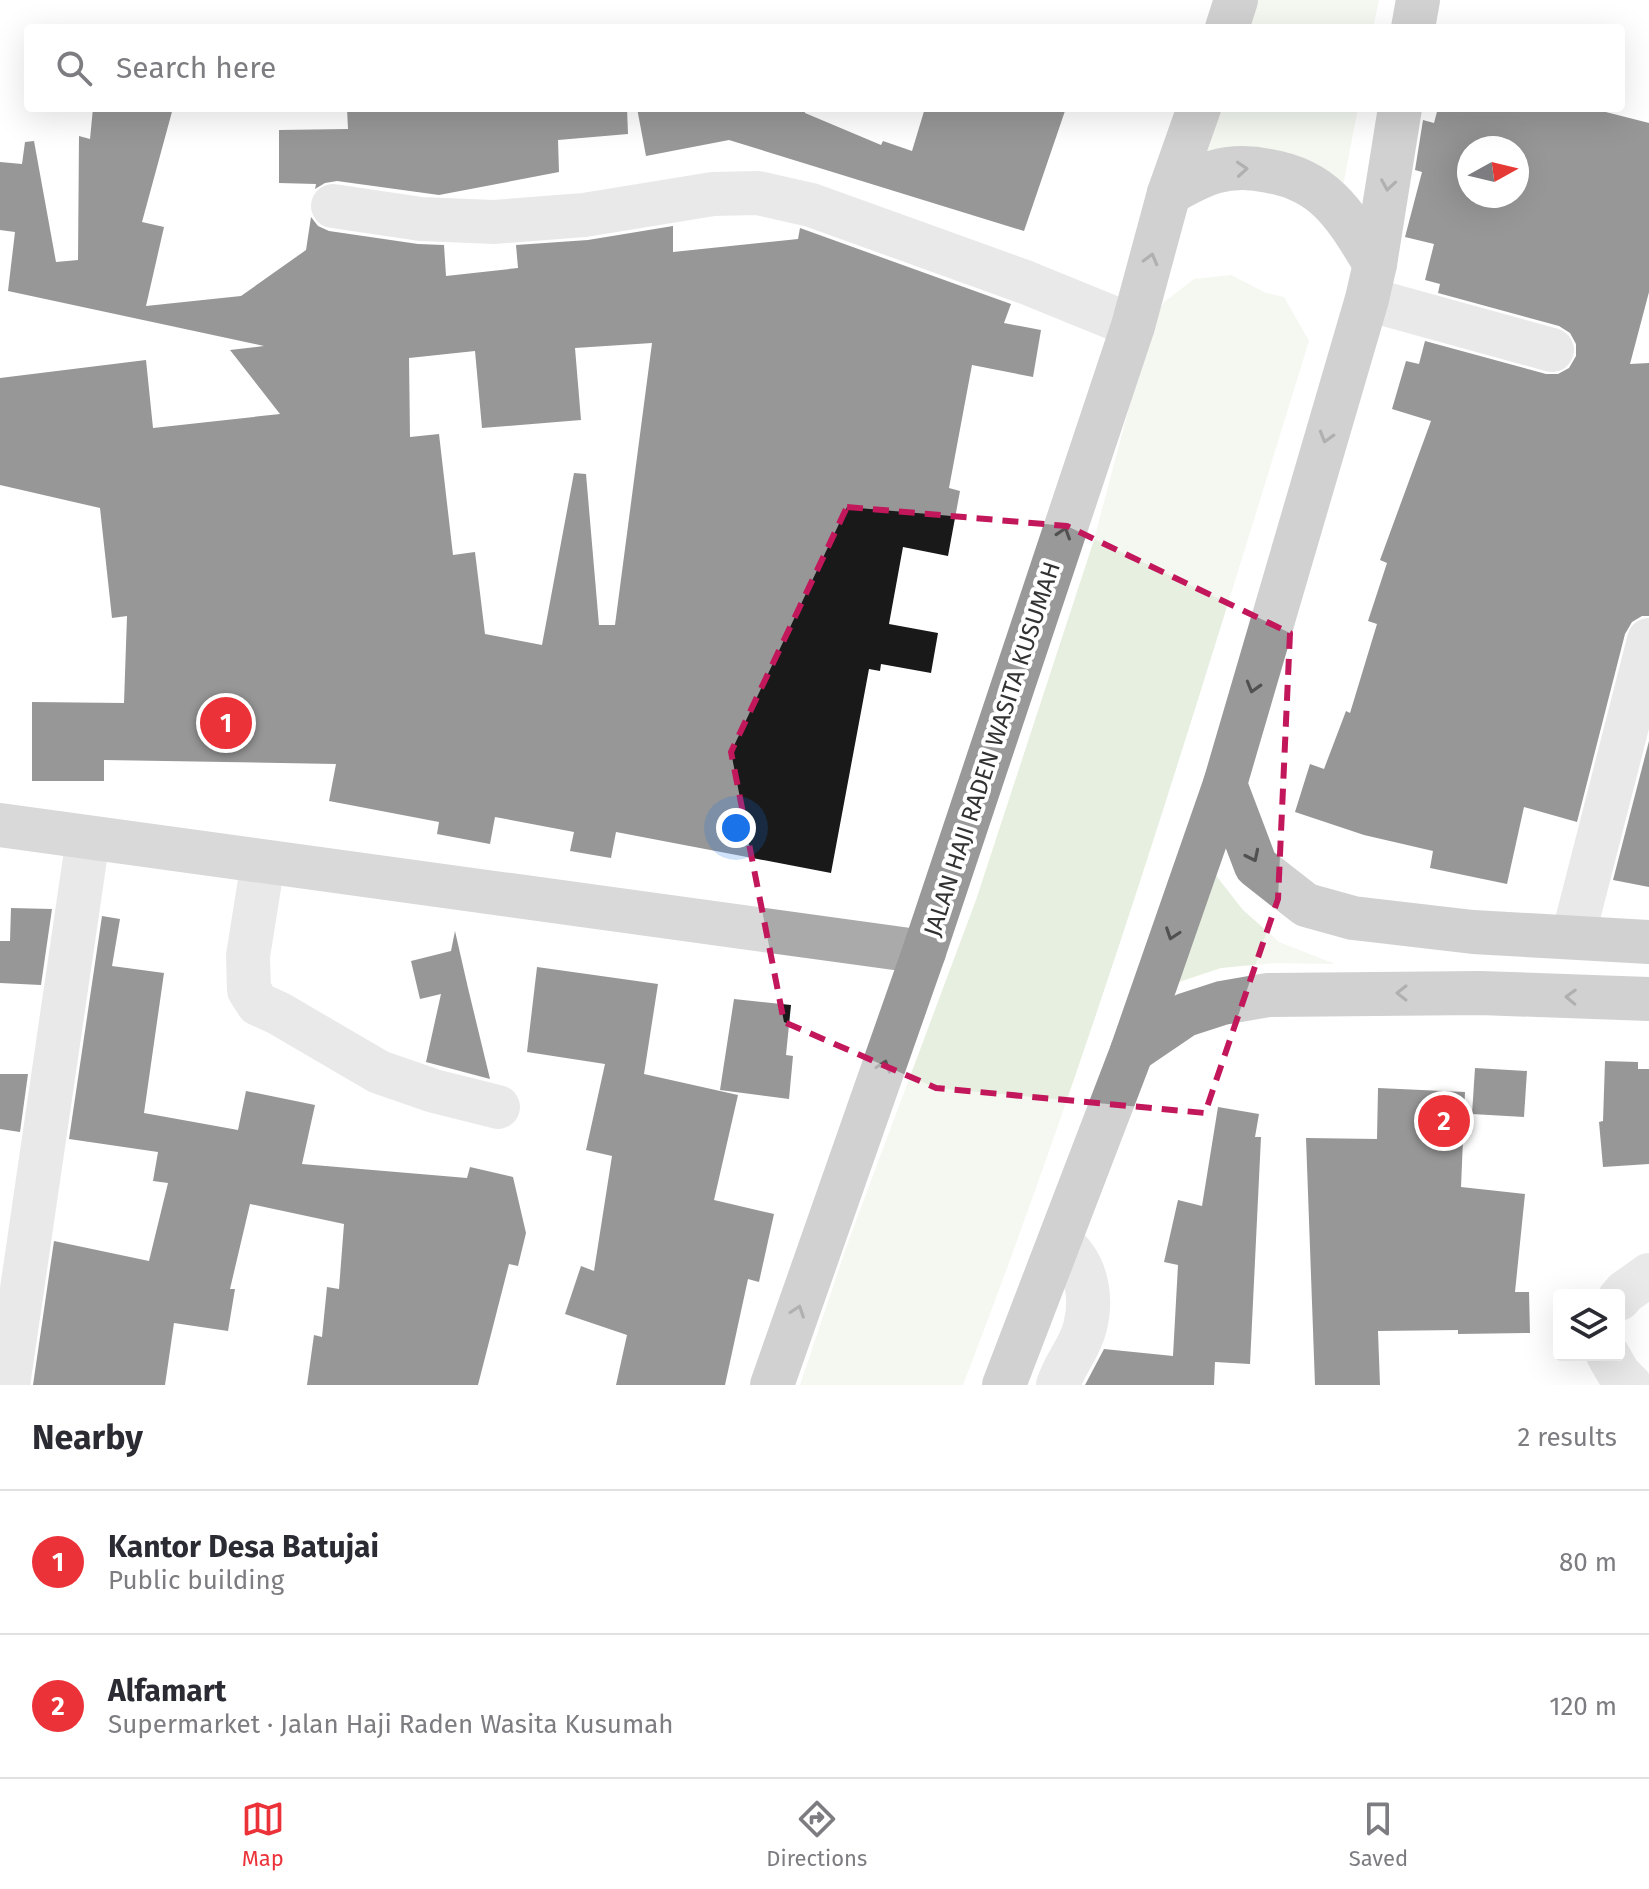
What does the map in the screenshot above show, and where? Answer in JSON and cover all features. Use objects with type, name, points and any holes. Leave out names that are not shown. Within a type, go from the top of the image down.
[{"type":"highway","points":[[1228,24],[1236,0]]},
{"type":"highway","points":[[1414,24],[1418,0]]},
{"type":"highway","name":"JALAN HAJI RADEN WASITA KUSUMAH","points":[[772,1385],[924,952],[1133,326],[1169,193],[1198,112]]},
{"type":"highway","points":[[1004,1385],[1132,1051],[1225,784],[1371,281],[1399,112]]},
{"type":"highway","points":[[1169,193],[1213,172],[1251,167],[1290,174],[1316,187],[1335,204],[1371,281]]},
{"type":"highway","points":[[1225,784],[1256,866],[1306,905],[1368,920],[1473,932],[1649,942]]},
{"type":"highway","points":[[1132,1051],[1185,1015],[1222,1003],[1268,995],[1480,993],[1649,999]]},
{"type":"main road","points":[[0,825],[924,952]]},
{"type":"street","points":[[333,206],[421,219],[494,222],[584,215],[713,194],[758,193],[811,205],[1025,282],[1133,326]]},
{"type":"street","points":[[1371,281],[1552,350]]},
{"type":"street","points":[[1573,937],[1649,640]]},
{"type":"street","points":[[8,1385],[88,838]]},
{"type":"street","points":[[263,862],[248,956],[249,990],[258,1004],[379,1072],[434,1091],[498,1107]]},
{"type":"street","points":[[1058,1385],[1063,1369],[1085,1329],[1088,1289],[1082,1268],[1072,1251],[1059,1242]]},
{"type":"street","points":[[1625,1292],[1649,1275]]},
{"type":"street","points":[[1611,1361],[1630,1385]]},
{"type":"highlighted area","points":[[847,507],[1067,526],[1290,633],[1278,899],[1205,1113],[936,1088],[784,1022],[731,752]]},
{"type":"green space","points":[[1257,0],[1379,0],[1374,24],[1249,24]]},
{"type":"green space","points":[[1218,112],[1357,112],[1335,227],[1294,194],[1242,181],[1188,197]]},
{"type":"green space","points":[[1231,275],[1266,293],[1284,297],[1309,341],[1102,997],[1058,1127],[963,1385],[800,1385],[847,1245],[976,900],[1094,540],[1148,336],[1163,303],[1194,279]]},
{"type":"green space","points":[[1214,873],[1243,910],[1279,942],[1335,964],[1274,963],[1221,968],[1179,982]]},
{"type":"building","points":[[93,112],[172,112],[142,222],[164,227],[146,306],[241,296],[306,250],[311,217],[318,226],[329,231],[444,245],[446,276],[518,268],[516,245],[588,240],[673,226],[673,252],[798,239],[800,228],[1011,304],[1004,323],[1041,330],[1033,377],[972,365],[949,488],[960,491],[948,556],[903,547],[889,624],[938,633],[931,673],[881,664],[880,671],[869,669],[831,873],[616,832],[611,858],[570,851],[574,832],[495,817],[490,844],[437,834],[439,822],[329,801],[336,764],[104,760],[104,781],[32,781],[32,702],[124,703],[127,616],[112,618],[100,508],[0,485],[0,378],[146,360],[153,428],[280,414],[230,350],[264,346],[8,291],[15,232],[0,230],[0,162],[22,164],[25,142],[34,141],[56,262],[78,260],[79,136],[90,139]],"holes":[[[652,343],[615,625],[599,625],[586,474],[574,473],[542,645],[485,634],[475,552],[453,555],[439,434],[410,437],[409,358],[475,351],[482,428],[581,420],[575,348]]]},
{"type":"building","points":[[347,112],[627,112],[628,134],[558,140],[559,172],[439,195],[337,181],[315,189],[316,184],[279,183],[279,130],[348,129]]},
{"type":"building","points":[[638,112],[805,112],[881,145],[883,141],[912,151],[924,112],[1065,112],[1024,231],[729,140],[646,156]]},
{"type":"building","points":[[1437,112],[1606,112],[1649,123],[1649,292],[1630,364],[1649,363],[1649,616],[1632,622],[1625,634],[1577,822],[1524,807],[1507,884],[1430,868],[1433,851],[1364,835],[1295,812],[1310,764],[1324,769],[1346,711],[1350,713],[1377,624],[1368,621],[1387,563],[1380,560],[1431,421],[1392,409],[1406,361],[1419,364],[1425,341],[1546,374],[1558,374],[1569,368],[1576,356],[1576,344],[1570,333],[1559,326],[1438,293],[1440,284],[1425,280],[1434,244],[1405,237],[1422,172],[1415,170],[1423,120],[1434,123]]},
{"type":"building","points":[[1649,741],[1649,887],[1613,880]]},
{"type":"building","points":[[11,908],[52,909],[41,985],[0,983],[0,941],[10,941]]},
{"type":"building","points":[[102,916],[120,919],[112,966],[164,973],[144,1113],[238,1130],[246,1091],[315,1105],[302,1164],[467,1178],[470,1167],[513,1177],[526,1233],[518,1266],[509,1264],[478,1385],[307,1385],[314,1335],[322,1337],[327,1287],[339,1289],[344,1224],[250,1204],[230,1289],[235,1289],[228,1331],[174,1323],[165,1385],[33,1385],[54,1241],[149,1261],[168,1183],[153,1181],[158,1152],[69,1139]]},
{"type":"building","points":[[455,931],[490,1079],[426,1062],[441,994],[420,999],[411,961],[451,951]]},
{"type":"building","points":[[537,967],[658,984],[644,1074],[738,1095],[714,1200],[774,1214],[759,1282],[748,1279],[725,1385],[616,1385],[627,1335],[565,1314],[581,1266],[594,1271],[612,1156],[586,1150],[605,1064],[527,1052]]},
{"type":"building","points":[[734,999],[791,1005],[786,1055],[793,1056],[789,1099],[720,1090]]},
{"type":"building","points":[[1605,1061],[1638,1062],[1638,1069],[1649,1069],[1649,1164],[1603,1167],[1599,1122],[1603,1121]]},
{"type":"building","points":[[1475,1068],[1527,1071],[1524,1117],[1472,1114]]},
{"type":"building","points":[[0,1074],[28,1074],[20,1132],[0,1129]]},
{"type":"building","points":[[1378,1088],[1465,1092],[1461,1187],[1525,1194],[1515,1292],[1529,1292],[1530,1333],[1378,1331],[1380,1385],[1315,1385],[1306,1138],[1377,1139]]},
{"type":"building","points":[[1218,1107],[1259,1114],[1255,1137],[1261,1137],[1250,1364],[1215,1362],[1214,1385],[1085,1385],[1104,1349],[1173,1356],[1178,1265],[1164,1262],[1178,1200],[1202,1206]]},
{"type":"place","name":"Kantor Desa Batujai","points":[[226,723]]},
{"type":"place","name":"Alfamart","points":[[1444,1121]]}]
